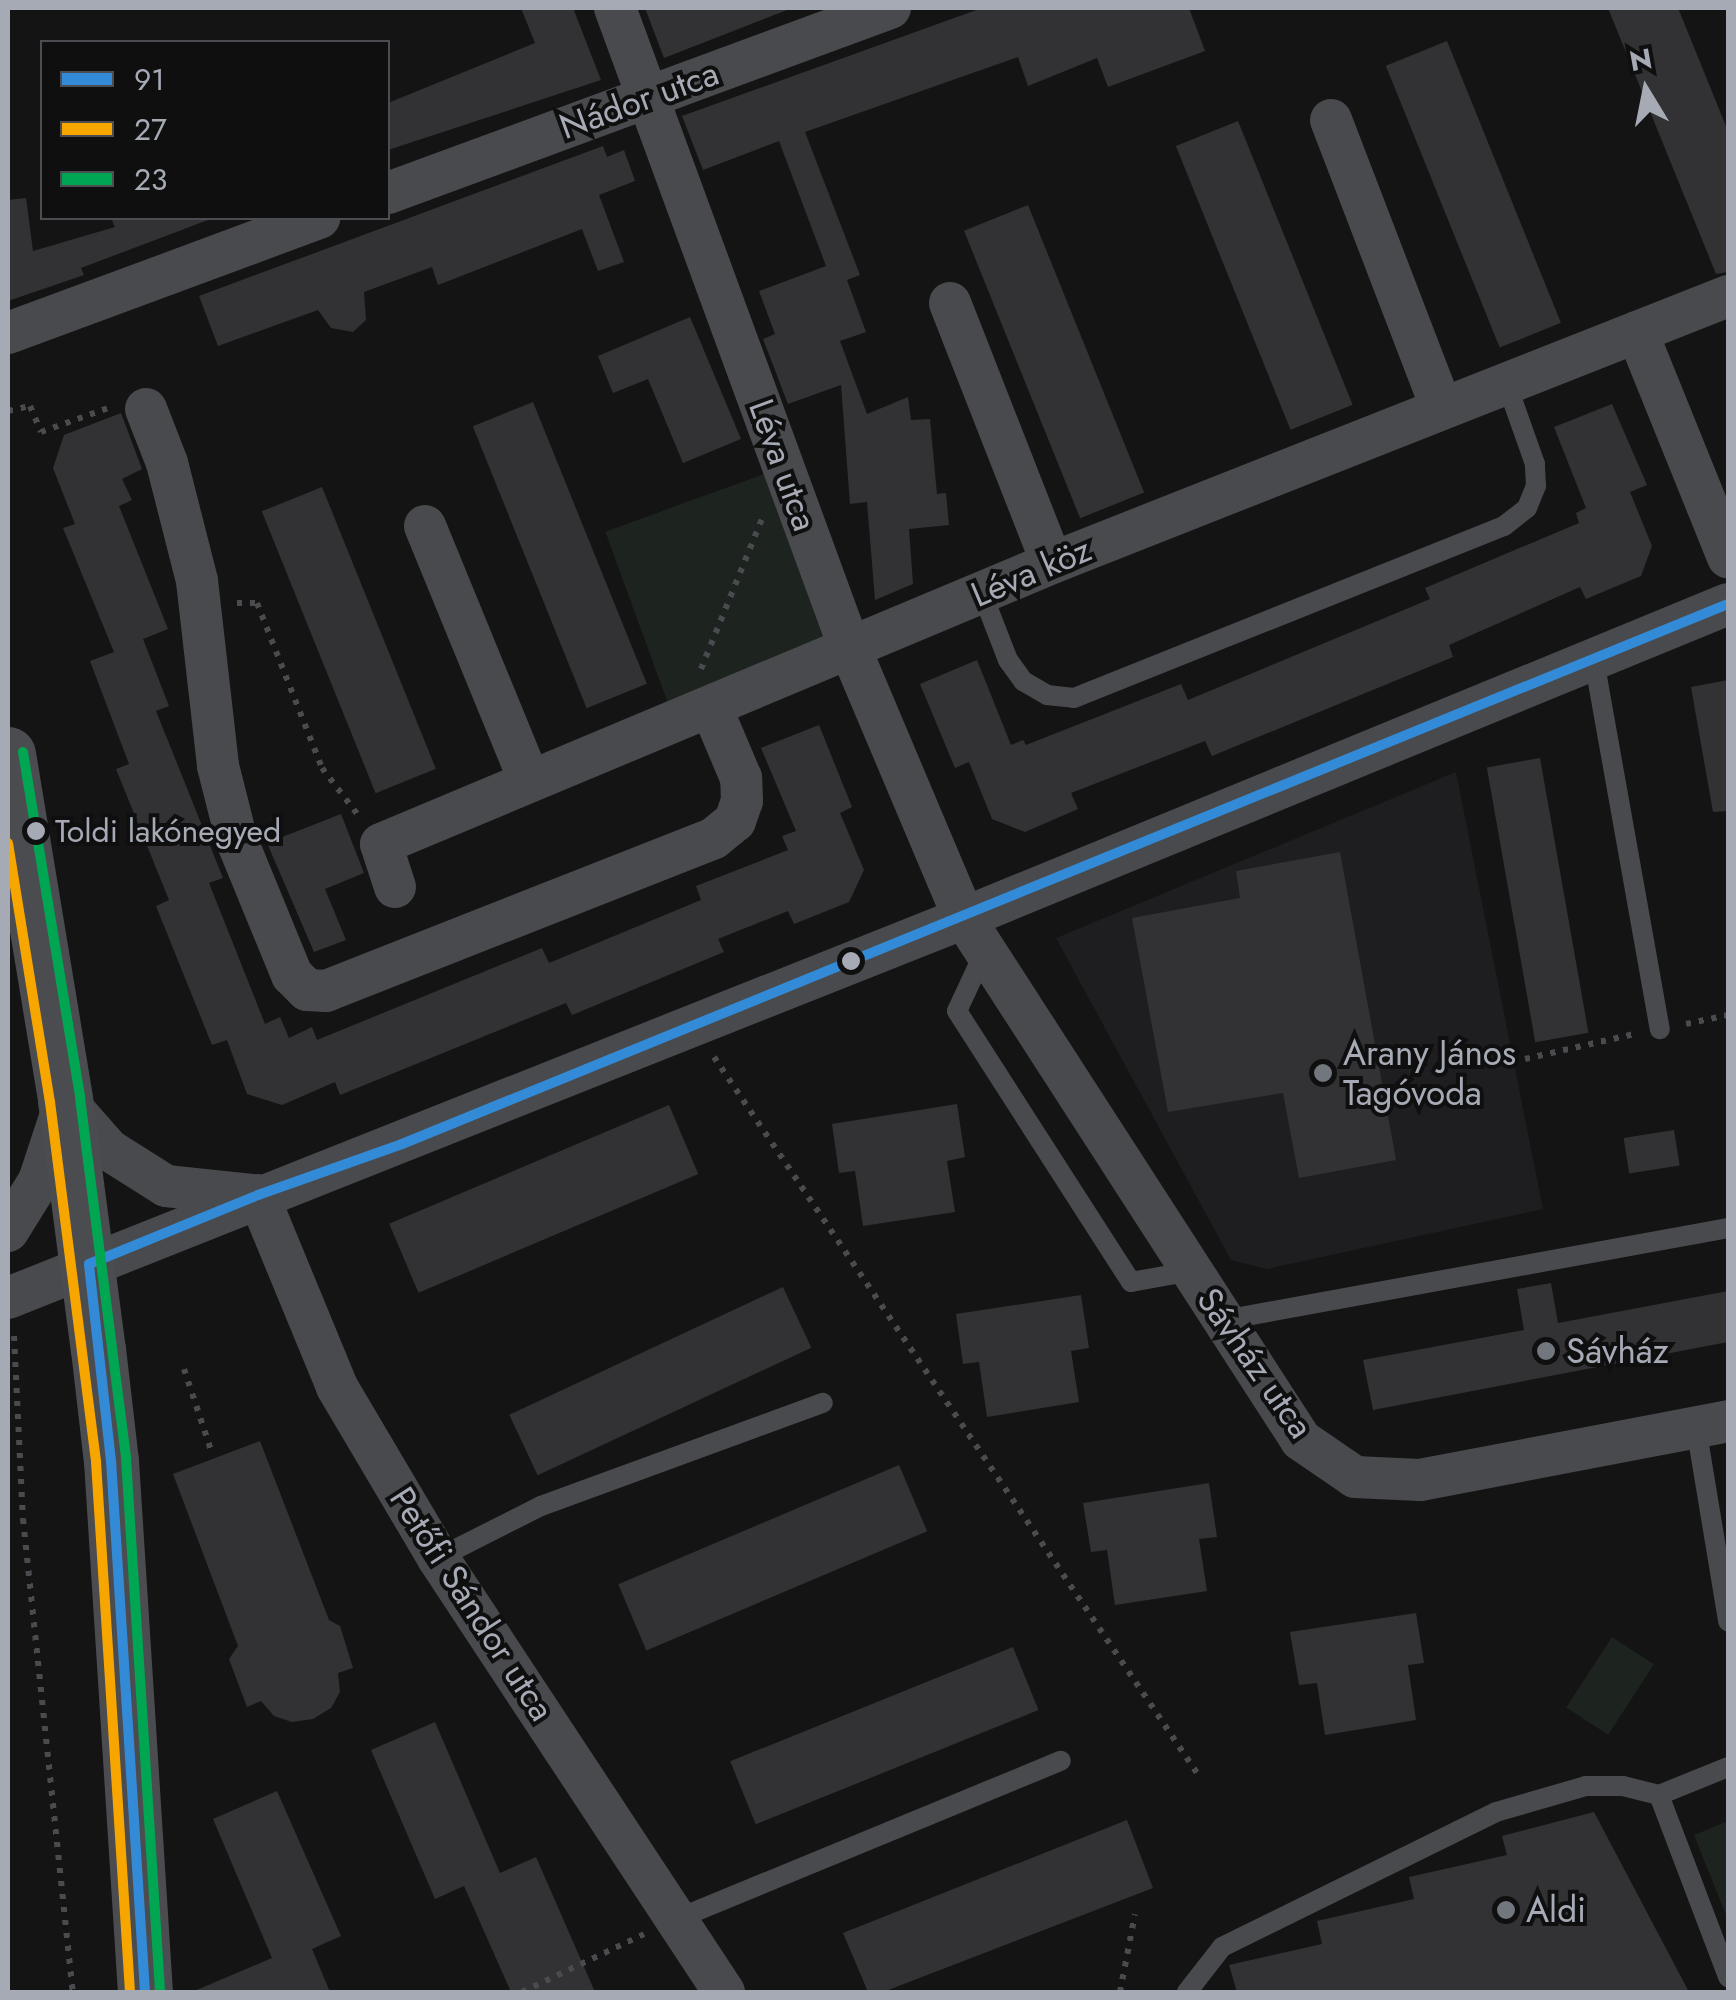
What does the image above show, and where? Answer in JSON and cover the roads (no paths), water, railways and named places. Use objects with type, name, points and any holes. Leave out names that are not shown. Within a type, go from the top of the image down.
[{"type":"main road","points":[[8,754],[89,1264],[110,1461],[145,1992]]},
{"type":"street","name":"Léva utca","points":[[615,8],[849,646],[974,935]]},
{"type":"street","name":"Nádor utca","points":[[390,191],[890,8]]},
{"type":"street","points":[[1331,120],[1440,407]]},
{"type":"street","points":[[8,334],[315,220]]},
{"type":"street","name":"Léva köz","points":[[396,887],[380,844],[1052,563],[1728,296]]},
{"type":"street","points":[[950,303],[1052,563]]},
{"type":"street","points":[[1637,332],[1728,557]]},
{"type":"street","points":[[135,406],[168,463],[197,581],[218,766],[236,841],[292,975],[308,990],[326,991],[714,838],[735,821],[742,800],[741,778],[696,713]]},
{"type":"street","points":[[424,526],[529,780]]},
{"type":"street","points":[[10,1297],[258,1195],[402,1144],[694,1026],[974,935],[1728,604]]},
{"type":"street","name":"Sávház utca","points":[[974,935],[1301,1440],[1355,1477],[1420,1480],[1712,1424]]},
{"type":"street","points":[[65,1100],[109,1150],[166,1186],[258,1195]]},
{"type":"street","points":[[8,1231],[39,1181],[65,1100]]},
{"type":"street","name":"Petőfi Sándor utca","points":[[258,1195],[337,1387],[438,1558],[724,1992]]},
{"type":"lane","points":[[982,593],[1008,660],[1023,681],[1047,696],[1074,698],[1504,526],[1527,508],[1536,486],[1535,464],[1506,382]]},
{"type":"lane","points":[[1594,660],[1660,1029]]},
{"type":"lane","points":[[974,935],[957,1011],[1120,1266],[1131,1282],[1192,1271]]},
{"type":"lane","points":[[1224,1320],[1728,1228]]},
{"type":"lane","points":[[438,1558],[540,1506],[823,1403]]},
{"type":"lane","points":[[1712,1424],[1728,1621]]},
{"type":"lane","points":[[677,1918],[1060,1761]]},
{"type":"lane","points":[[1187,1992],[1222,1947],[1496,1812],[1586,1786],[1622,1786],[1659,1795],[1728,1768]]},
{"type":"lane","points":[[1659,1795],[1728,1977]]},
{"type":"place","name":"Toldi lakónegyed","points":[[36,831]]},
{"type":"place","name":"Arany János Tagóvoda","points":[[1323,1073]]},
{"type":"place","name":"Sávház","points":[[1546,1351]]},
{"type":"place","name":"Aldi","points":[[1506,1910]]}]
